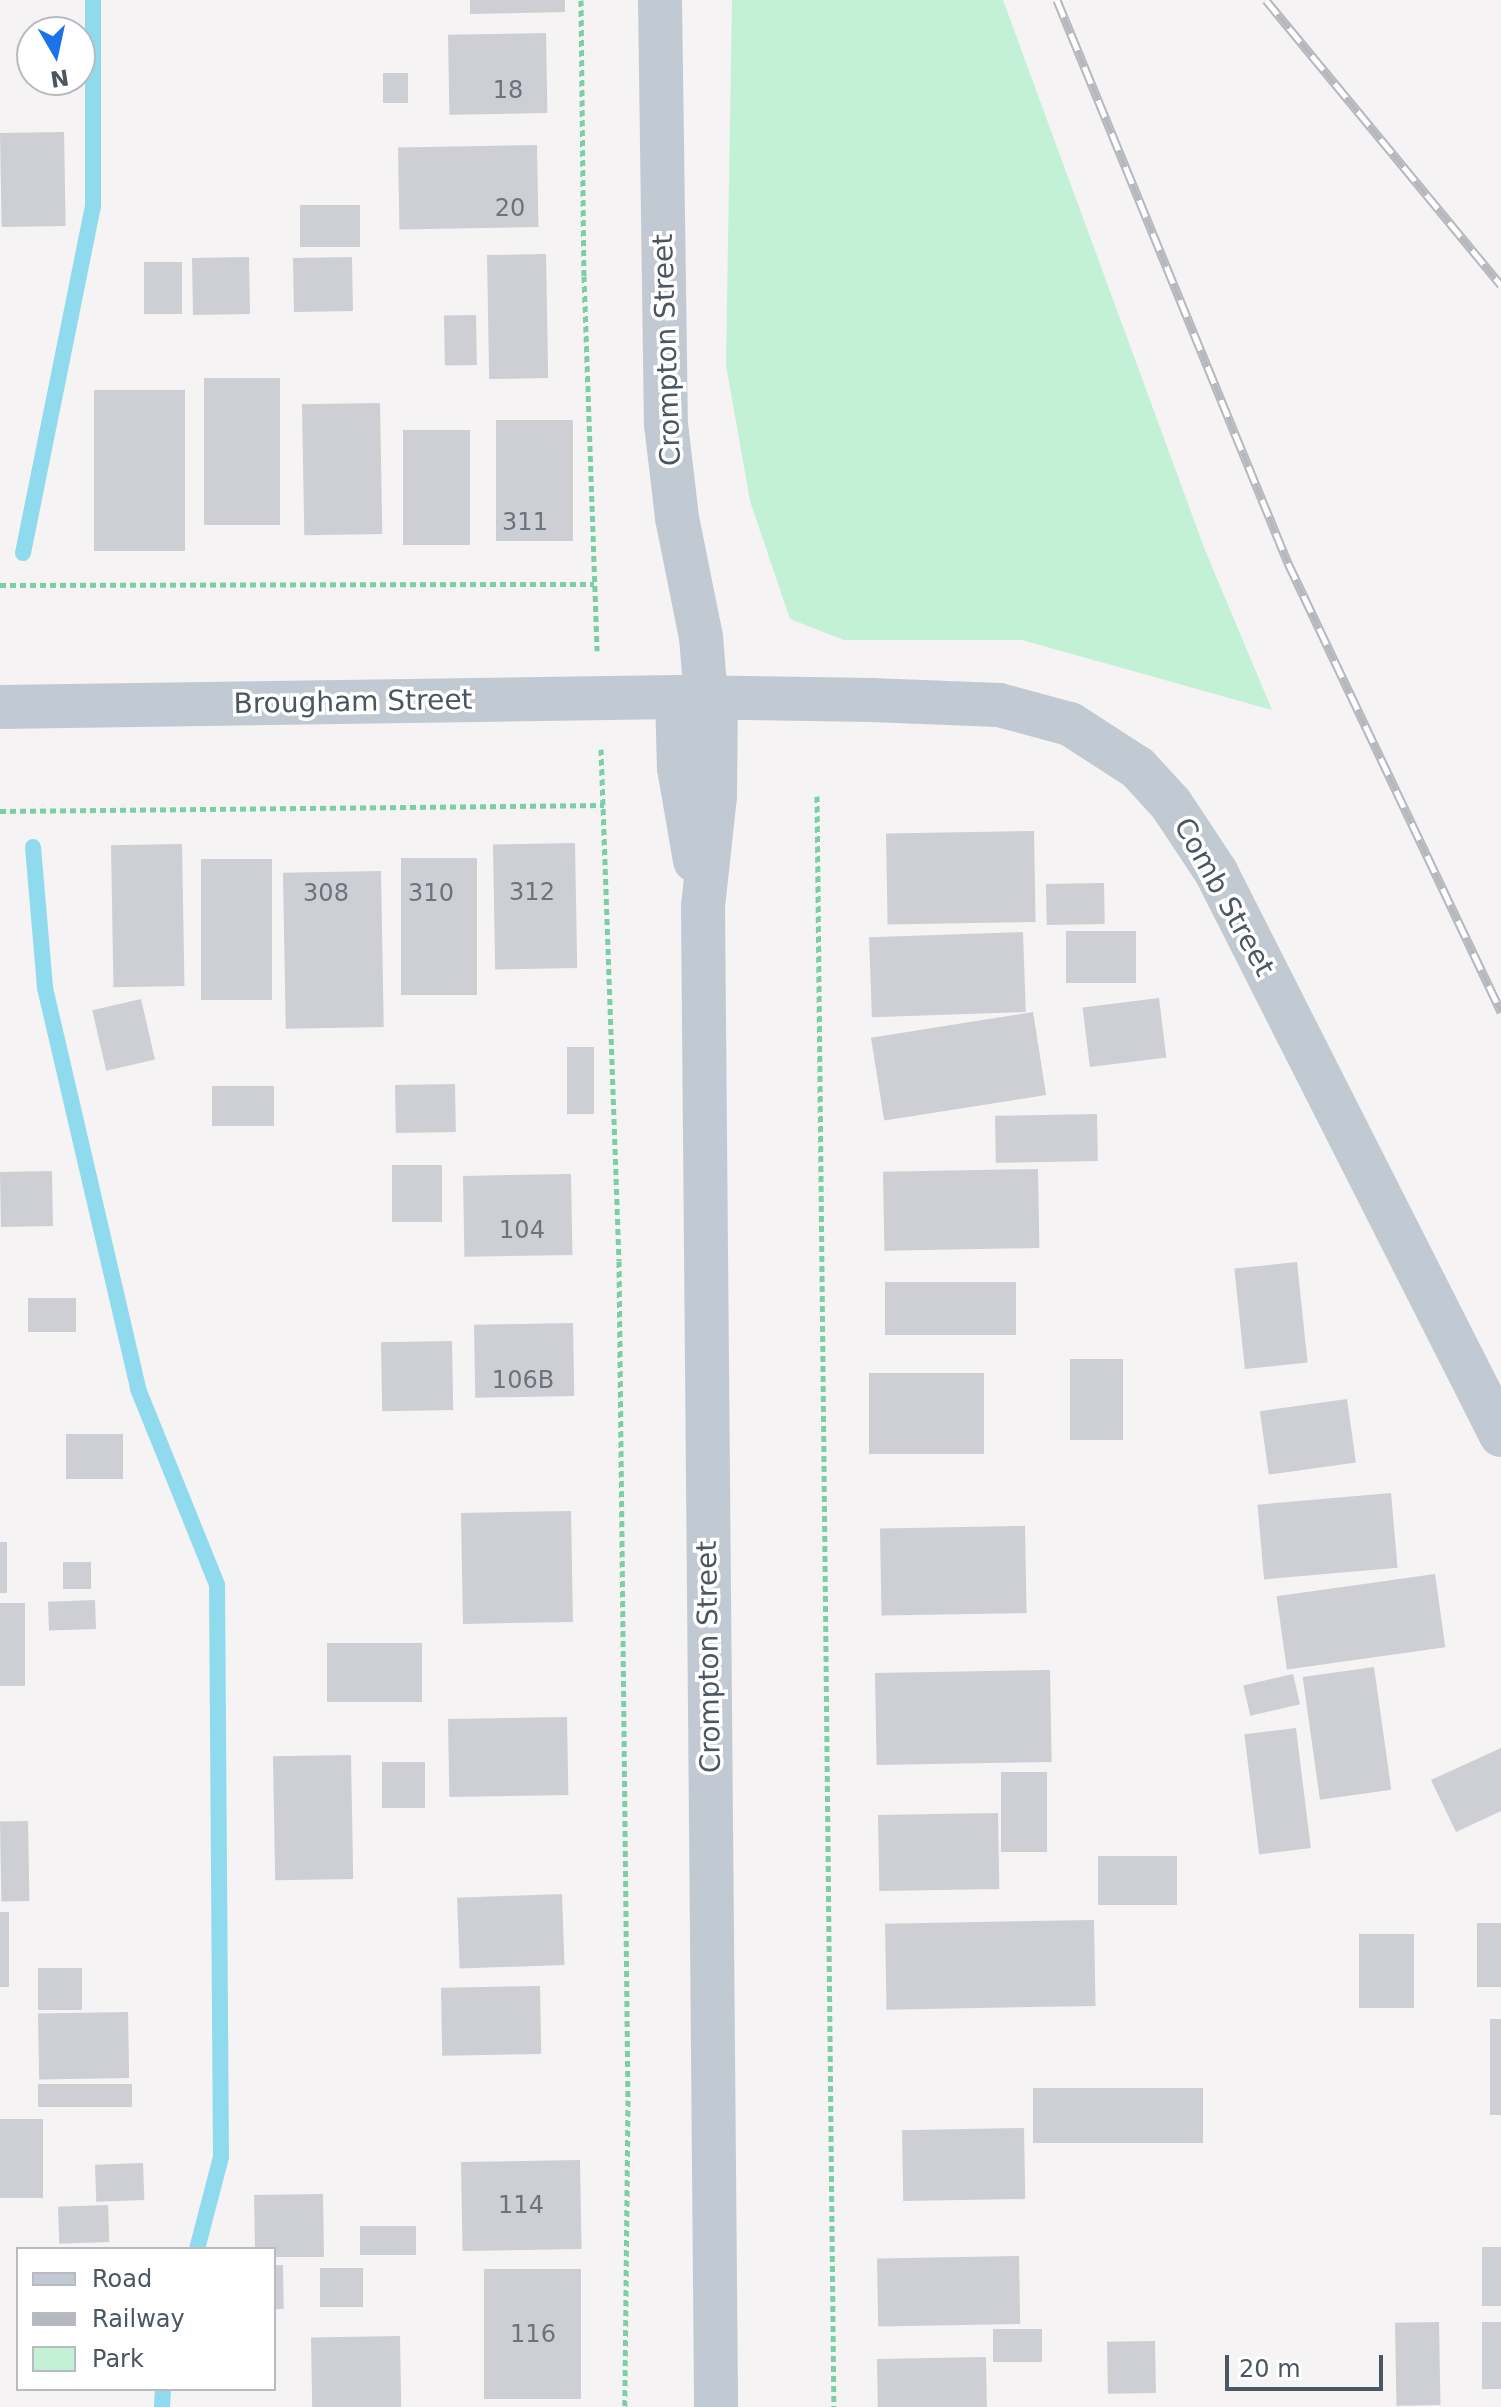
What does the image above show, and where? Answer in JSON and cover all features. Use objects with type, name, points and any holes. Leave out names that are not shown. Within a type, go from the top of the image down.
[{"type":"street","name":"Crompton Street","points":[[660,0],[666,424],[677,518],[701,637],[700,697],[715,796],[703,907],[716,2407]]},
{"type":"street","name":"Brougham Street","points":[[0,707],[700,697]]},
{"type":"street","name":"Comb Street","points":[[700,697],[999,705],[1070,724],[1138,768],[1171,804],[1216,872],[1501,1435]]},
{"type":"path","points":[[0,585],[594,584],[581,0]]},
{"type":"path","points":[[817,796],[834,2407]]},
{"type":"path","points":[[0,811],[604,805],[619,1261],[628,2086],[625,2407]]},
{"type":"green space","points":[[732,0],[1003,0],[1205,550],[1272,710],[1022,640],[844,640],[790,619],[750,501],[726,365]]},
{"type":"building","points":[[470,0],[565,0],[565,12],[470,14]]},
{"type":"building","points":[[546,33],[547,113],[449,115],[448,35]]},
{"type":"building","points":[[383,73],[408,73],[408,103],[383,103]]},
{"type":"building","points":[[64,132],[66,226],[2,227],[0,133]]},
{"type":"building","points":[[537,145],[538,227],[399,229],[398,147]]},
{"type":"building","points":[[300,205],[360,205],[360,247],[300,247]]},
{"type":"building","points":[[546,254],[548,378],[489,379],[487,255]]},
{"type":"building","points":[[249,257],[250,314],[193,315],[192,258]]},
{"type":"building","points":[[352,257],[353,311],[294,312],[293,258]]},
{"type":"building","points":[[144,262],[182,262],[182,314],[144,314]]},
{"type":"building","points":[[476,315],[477,365],[445,366],[444,316]]},
{"type":"building","points":[[204,378],[280,378],[280,525],[204,525]]},
{"type":"building","points":[[94,390],[185,390],[185,551],[94,551]]},
{"type":"building","points":[[380,403],[382,534],[304,535],[302,404]]},
{"type":"building","points":[[496,420],[573,420],[573,541],[496,541]]},
{"type":"building","points":[[403,430],[470,430],[470,545],[403,545]]},
{"type":"building","points":[[1034,831],[1036,922],[888,925],[886,834]]},
{"type":"building","points":[[575,843],[577,968],[495,969],[493,844]]},
{"type":"building","points":[[182,844],[184,986],[113,987],[111,845]]},
{"type":"building","points":[[401,858],[477,858],[477,995],[401,995]]},
{"type":"building","points":[[201,859],[272,859],[272,1000],[201,1000]]},
{"type":"building","points":[[381,871],[384,1027],[286,1029],[283,873]]},
{"type":"building","points":[[1104,883],[1105,924],[1047,925],[1046,884]]},
{"type":"building","points":[[1066,931],[1136,931],[1136,983],[1066,983]]},
{"type":"building","points":[[1023,932],[1026,1012],[872,1017],[869,937]]},
{"type":"building","points":[[1159,998],[1166,1058],[1090,1067],[1083,1007]]},
{"type":"building","points":[[141,999],[155,1059],[106,1071],[92,1010]]},
{"type":"building","points":[[1033,1012],[1046,1095],[884,1121],[871,1038]]},
{"type":"building","points":[[567,1047],[594,1047],[594,1114],[567,1114]]},
{"type":"building","points":[[455,1084],[456,1132],[396,1133],[395,1085]]},
{"type":"building","points":[[212,1086],[274,1086],[274,1126],[212,1126]]},
{"type":"building","points":[[1097,1114],[1098,1161],[996,1163],[995,1116]]},
{"type":"building","points":[[392,1165],[442,1165],[442,1222],[392,1222]]},
{"type":"building","points":[[1038,1169],[1039,1248],[884,1251],[883,1172]]},
{"type":"building","points":[[52,1171],[53,1226],[1,1227],[0,1172]]},
{"type":"building","points":[[571,1174],[572,1255],[464,1257],[463,1176]]},
{"type":"building","points":[[1297,1262],[1308,1362],[1245,1369],[1234,1269]]},
{"type":"building","points":[[885,1282],[1016,1282],[1016,1335],[885,1335]]},
{"type":"building","points":[[28,1298],[76,1298],[76,1332],[28,1332]]},
{"type":"building","points":[[573,1323],[574,1396],[475,1398],[474,1325]]},
{"type":"building","points":[[452,1341],[453,1410],[382,1411],[381,1342]]},
{"type":"building","points":[[1070,1359],[1123,1359],[1123,1440],[1070,1440]]},
{"type":"building","points":[[869,1373],[984,1373],[984,1454],[869,1454]]},
{"type":"building","points":[[1347,1399],[1356,1462],[1269,1475],[1260,1411]]},
{"type":"building","points":[[66,1434],[123,1434],[123,1479],[66,1479]]},
{"type":"building","points":[[1391,1493],[1398,1568],[1264,1579],[1258,1505]]},
{"type":"building","points":[[571,1511],[573,1622],[463,1624],[461,1513]]},
{"type":"building","points":[[1025,1526],[1027,1613],[882,1616],[880,1529]]},
{"type":"building","points":[[0,1542],[7,1542],[7,1593],[0,1593]]},
{"type":"building","points":[[63,1562],[91,1562],[91,1589],[63,1589]]},
{"type":"building","points":[[1435,1574],[1445,1647],[1287,1670],[1277,1596]]},
{"type":"building","points":[[95,1600],[96,1629],[49,1631],[48,1602]]},
{"type":"building","points":[[0,1603],[25,1603],[25,1686],[0,1686]]},
{"type":"building","points":[[327,1643],[422,1643],[422,1702],[327,1702]]},
{"type":"building","points":[[1374,1667],[1391,1790],[1320,1800],[1303,1677]]},
{"type":"building","points":[[1050,1670],[1052,1762],[877,1765],[875,1673]]},
{"type":"building","points":[[1293,1674],[1300,1704],[1250,1716],[1243,1685]]},
{"type":"building","points":[[567,1717],[568,1795],[449,1797],[448,1719]]},
{"type":"building","points":[[1296,1728],[1311,1848],[1259,1854],[1244,1734]]},
{"type":"building","points":[[1501,1748],[1501,1811],[1456,1832],[1431,1780]]},
{"type":"building","points":[[351,1755],[353,1879],[275,1880],[273,1756]]},
{"type":"building","points":[[382,1762],[425,1762],[425,1808],[382,1808]]},
{"type":"building","points":[[1001,1772],[1047,1772],[1047,1852],[1001,1852]]},
{"type":"building","points":[[998,1813],[999,1889],[879,1891],[878,1815]]},
{"type":"building","points":[[0,1821],[28,1821],[29,1901],[1,1901]]},
{"type":"building","points":[[1098,1856],[1177,1856],[1177,1905],[1098,1905]]},
{"type":"building","points":[[562,1894],[564,1965],[460,1969],[457,1898]]},
{"type":"building","points":[[0,1912],[9,1912],[9,1987],[0,1987]]},
{"type":"building","points":[[1094,1920],[1096,2006],[887,2010],[885,1924]]},
{"type":"building","points":[[1477,1923],[1501,1923],[1501,1987],[1477,1987]]},
{"type":"building","points":[[1359,1934],[1414,1934],[1414,2008],[1359,2008]]},
{"type":"building","points":[[38,1968],[82,1968],[82,2010],[38,2010]]},
{"type":"building","points":[[540,1986],[541,2054],[442,2056],[441,1988]]},
{"type":"building","points":[[128,2012],[129,2078],[39,2080],[38,2014]]},
{"type":"building","points":[[1490,2019],[1501,2019],[1501,2115],[1490,2115]]},
{"type":"building","points":[[38,2084],[132,2084],[132,2107],[38,2107]]},
{"type":"building","points":[[1033,2088],[1203,2088],[1203,2143],[1033,2143]]},
{"type":"building","points":[[0,2119],[43,2119],[43,2198],[0,2198]]},
{"type":"building","points":[[1024,2128],[1025,2199],[903,2201],[902,2130]]},
{"type":"building","points":[[580,2160],[582,2249],[463,2251],[461,2162]]},
{"type":"building","points":[[143,2163],[144,2200],[96,2202],[95,2165]]},
{"type":"building","points":[[323,2194],[324,2257],[276,2257],[276,2247],[255,2247],[254,2195]]},
{"type":"building","points":[[108,2205],[109,2242],[59,2244],[58,2207]]},
{"type":"building","points":[[360,2226],[416,2226],[416,2255],[360,2255]]},
{"type":"building","points":[[1482,2247],[1501,2247],[1501,2306],[1482,2306]]},
{"type":"building","points":[[1019,2256],[1020,2324],[878,2326],[877,2258]]},
{"type":"building","points":[[276,2265],[283,2265],[284,2309],[276,2309]]},
{"type":"building","points":[[320,2268],[363,2268],[363,2307],[320,2307]]},
{"type":"building","points":[[484,2269],[581,2269],[581,2399],[484,2399]]},
{"type":"building","points":[[1439,2322],[1440,2405],[1396,2406],[1395,2323]]},
{"type":"building","points":[[1482,2322],[1501,2322],[1501,2389],[1482,2389]]},
{"type":"building","points":[[993,2329],[1042,2329],[1042,2362],[993,2362]]},
{"type":"building","points":[[400,2336],[401,2407],[312,2407],[311,2338]]},
{"type":"building","points":[[1155,2341],[1156,2393],[1108,2394],[1107,2342]]},
{"type":"building","points":[[986,2357],[987,2407],[878,2407],[877,2359]]},
{"type":"waterway","points":[[23,553],[93,207],[93,0]]},
{"type":"waterway","points":[[33,847],[45,988],[138,1389],[217,1585],[221,2157],[198,2247]]},
{"type":"waterway","points":[[162,2407],[163,2391]]},
{"type":"railway","points":[[1057,0],[1288,563],[1501,1012]]},
{"type":"railway","points":[[1266,0],[1501,285]]}]
